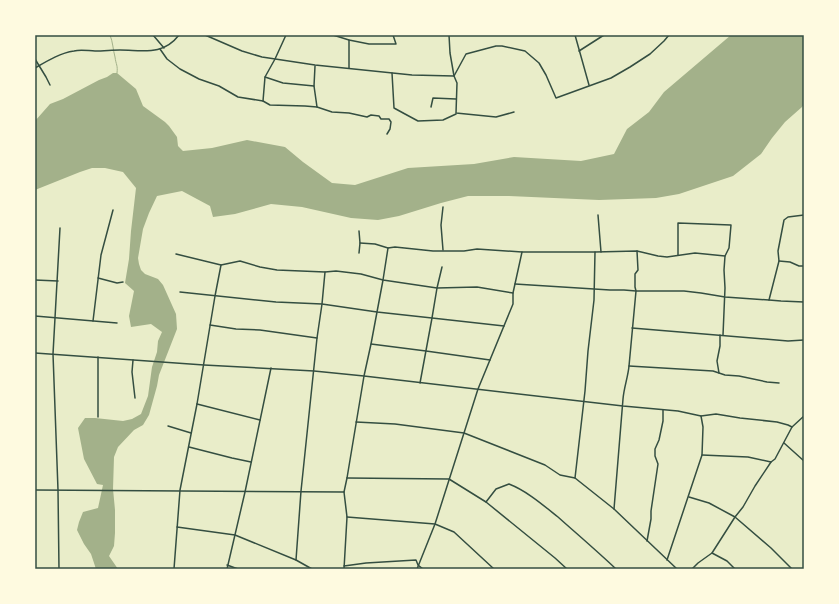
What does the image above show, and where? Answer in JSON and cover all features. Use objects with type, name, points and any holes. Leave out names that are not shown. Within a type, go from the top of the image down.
[{"type":"street","points":[[153,35],[164,48]]},
{"type":"street","points":[[35,68],[62,54],[74,50],[121,50],[142,52],[160,49],[174,41],[179,35]]},
{"type":"street","points":[[206,35],[242,51],[262,57],[315,65],[412,75],[454,76]]},
{"type":"street","points":[[263,101],[265,77],[286,35]]},
{"type":"street","points":[[333,35],[348,40],[369,44],[396,44],[392,35]]},
{"type":"street","points":[[449,35],[450,53],[458,89],[456,113]]},
{"type":"street","points":[[575,35],[589,85]]},
{"type":"street","points":[[579,51],[604,35]]},
{"type":"street","points":[[454,76],[466,54],[496,46],[525,50],[539,63],[556,98],[611,78],[630,68],[650,54],[664,42],[669,35]]},
{"type":"street","points":[[348,40],[349,68]]},
{"type":"street","points":[[160,49],[167,59],[180,69],[199,79],[219,86],[238,97],[263,101],[270,105],[316,107],[332,112],[349,113],[367,117],[379,116],[381,119],[390,119],[390,129],[387,134]]},
{"type":"street","points":[[35,59],[50,85]]},
{"type":"street","points":[[315,65],[314,86],[316,107]]},
{"type":"street","points":[[392,73],[394,108],[418,121],[443,120],[456,113],[496,117],[514,112]]},
{"type":"street","points":[[265,77],[283,83],[314,86]]},
{"type":"street","points":[[431,107],[433,98],[456,100]]},
{"type":"street","points":[[443,207],[441,226],[443,250]]},
{"type":"street","points":[[93,321],[101,255],[113,210]]},
{"type":"street","points":[[598,215],[600,252]]},
{"type":"street","points":[[768,300],[779,261],[778,251],[784,220],[788,217],[804,215]]},
{"type":"street","points":[[678,256],[678,223],[731,225],[729,248],[725,256],[723,335]]},
{"type":"street","points":[[59,569],[54,354],[60,228]]},
{"type":"street","points":[[358,253],[360,243],[359,232]]},
{"type":"street","points":[[360,243],[376,244],[388,248],[395,247],[434,251],[477,249],[522,252],[637,251],[667,257],[695,253],[725,256]]},
{"type":"street","points":[[388,248],[344,492],[347,517],[344,568],[366,563],[416,560],[422,569]]},
{"type":"street","points":[[614,509],[625,386],[628,377],[636,292],[635,274],[638,270],[637,251]]},
{"type":"street","points":[[417,569],[435,524],[478,389],[513,304],[513,293],[522,252]]},
{"type":"street","points":[[575,478],[585,391],[594,289],[595,252]]},
{"type":"street","points":[[176,254],[221,265],[240,261],[277,270],[336,271],[437,288],[477,287],[513,293]]},
{"type":"street","points":[[779,261],[804,266]]},
{"type":"street","points":[[174,569],[180,490],[197,404],[221,265]]},
{"type":"street","points":[[420,383],[442,267]]},
{"type":"street","points":[[296,560],[301,492],[325,272]]},
{"type":"street","points":[[98,278],[117,283],[123,282]]},
{"type":"street","points":[[35,280],[58,281]]},
{"type":"street","points":[[515,284],[624,290],[636,292],[684,291],[724,297],[804,302]]},
{"type":"street","points":[[180,292],[276,302],[322,304],[377,312],[504,326]]},
{"type":"street","points":[[35,316],[117,323]]},
{"type":"street","points":[[210,325],[317,338]]},
{"type":"street","points":[[632,328],[788,341],[804,340]]},
{"type":"street","points":[[720,335],[720,346],[717,361],[720,374]]},
{"type":"street","points":[[371,344],[490,360]]},
{"type":"street","points":[[35,353],[147,360],[171,363],[314,371],[583,402],[678,411],[701,416],[716,414],[777,422],[792,427]]},
{"type":"street","points":[[98,357],[98,416]]},
{"type":"street","points":[[133,360],[132,372],[135,398]]},
{"type":"street","points":[[629,366],[713,371],[720,374],[779,383]]},
{"type":"street","points":[[227,569],[271,368]]},
{"type":"street","points":[[197,404],[260,420]]},
{"type":"street","points":[[647,541],[658,464],[655,456],[655,449],[664,421],[663,410]]},
{"type":"street","points":[[667,560],[702,455],[703,427],[701,416]]},
{"type":"street","points":[[692,569],[712,553],[735,517],[744,506],[771,462],[775,459],[792,427],[804,416]]},
{"type":"street","points":[[356,422],[395,424],[464,433],[545,465],[560,475],[575,478],[614,509],[677,569]]},
{"type":"street","points":[[168,426],[191,433]]},
{"type":"street","points":[[784,443],[804,461]]},
{"type":"street","points":[[189,447],[251,462]]},
{"type":"street","points":[[702,455],[748,457],[771,462]]},
{"type":"street","points":[[347,478],[449,479],[486,502],[550,554],[566,569]]},
{"type":"street","points":[[486,502],[496,489],[509,484],[516,486],[539,501],[616,569]]},
{"type":"street","points":[[35,490],[344,492]]},
{"type":"street","points":[[689,497],[709,503],[735,517],[772,548],[792,569]]},
{"type":"street","points":[[347,517],[435,524],[454,532],[494,569]]},
{"type":"street","points":[[177,527],[235,535],[296,560],[312,569]]},
{"type":"street","points":[[712,553],[727,561],[735,569]]},
{"type":"street","points":[[228,565],[238,569]]},
{"type":"shaded area","points":[[731,35],[804,35],[804,104],[785,122],[761,154],[733,176],[679,194],[656,198],[599,200],[509,196],[468,196],[399,216],[378,220],[351,218],[302,207],[271,204],[235,214],[213,217],[210,206],[182,191],[157,196],[143,229],[138,258],[141,270],[145,274],[158,279],[163,285],[176,314],[177,329],[159,375],[149,415],[143,425],[134,430],[118,447],[114,457],[113,489],[115,533],[114,546],[109,556],[118,569],[96,569],[91,554],[77,530],[83,512],[98,508],[103,485],[97,484],[84,459],[78,428],[85,418],[123,421],[132,419],[141,414],[148,396],[152,367],[157,352],[158,341],[162,332],[151,324],[131,327],[129,316],[134,291],[125,283],[129,259],[136,188],[123,172],[105,168],[92,168],[35,190],[35,121],[50,104],[63,99],[113,73],[117,73],[136,89],[143,106],[169,126],[177,137],[178,146],[183,151],[212,148],[247,140],[285,147],[332,183],[355,185],[408,168],[474,164],[514,157],[581,161],[614,154],[627,129],[649,112],[664,92]]},
{"type":"waterway","points":[[110,35],[117,73]]}]
